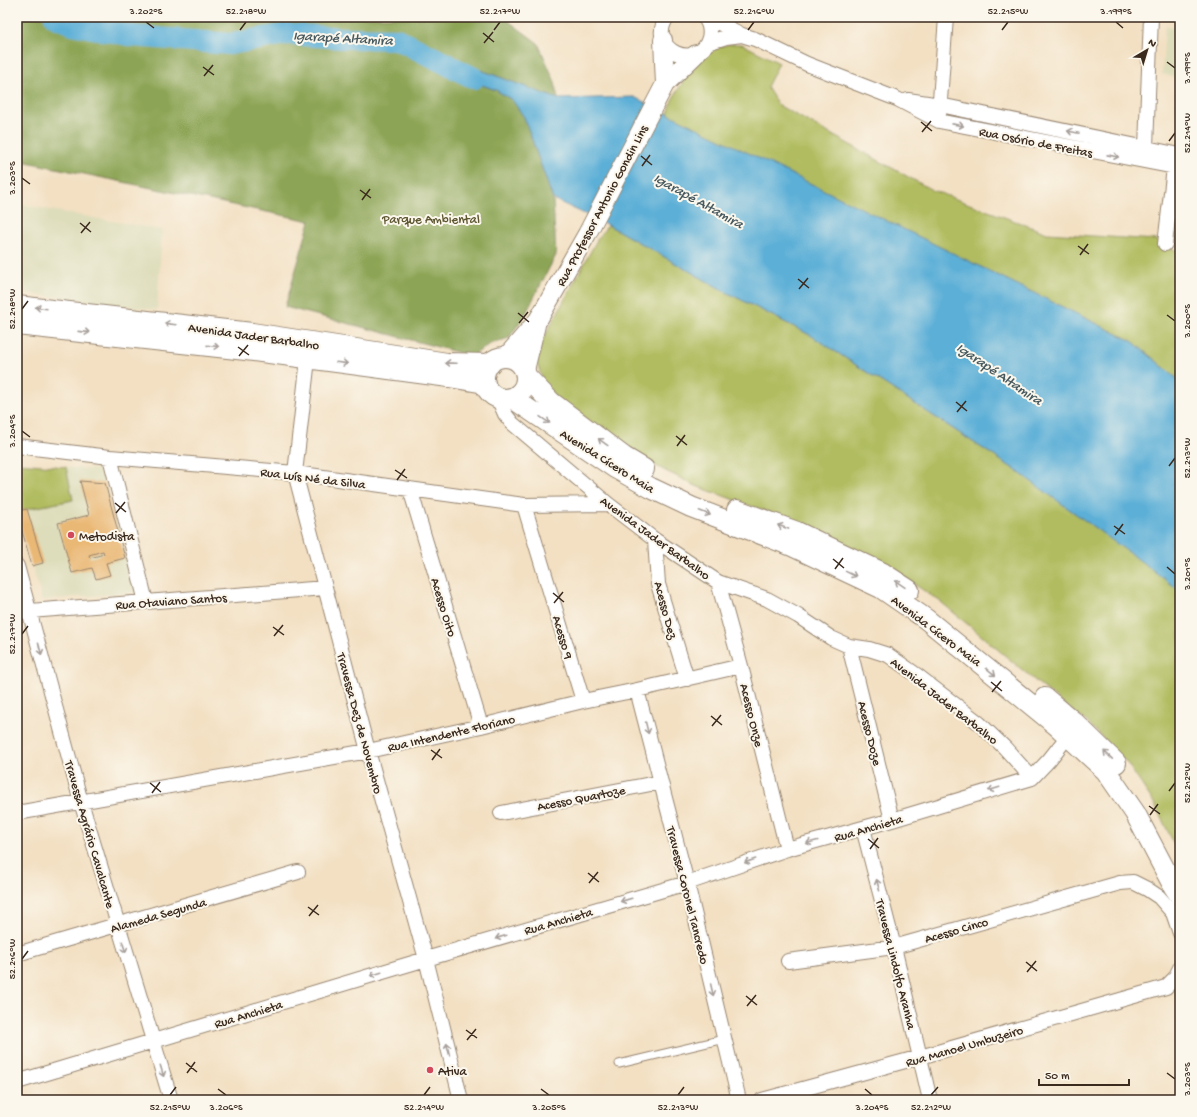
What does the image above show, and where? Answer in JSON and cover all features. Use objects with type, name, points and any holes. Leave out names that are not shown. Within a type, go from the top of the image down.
[{"type":"main road","name":"Avenida Jader Barbalho","points":[[17,306],[252,333],[307,350],[449,377],[499,393]]},
{"type":"main road","name":"Avenida Jader Barbalho","points":[[17,325],[246,350],[307,350],[447,363],[498,360]]},
{"type":"main road","points":[[498,360],[517,361],[526,373],[526,383],[519,394],[499,393],[485,376],[486,370],[498,360]]},
{"type":"main road","name":"Avenida Cícero Maia","points":[[526,373],[551,402],[585,429],[624,457],[656,476],[694,494],[797,532],[883,573],[935,608],[1071,730],[1106,771],[1135,813],[1174,887],[1178,906]]},
{"type":"main road","name":"Avenida Cícero Maia","points":[[499,393],[615,468],[651,488],[691,507],[792,546],[881,588],[926,619],[1118,764],[1148,808],[1180,871]]},
{"type":"street","points":[[702,48],[710,35],[710,27],[704,17]]},
{"type":"street","name":"Rua Osório de Freitas","points":[[708,17],[742,35],[755,39],[807,64],[897,99],[939,121],[1177,168]]},
{"type":"street","points":[[939,121],[946,17]]},
{"type":"street","points":[[1146,147],[1151,17]]},
{"type":"street","points":[[663,88],[665,25]]},
{"type":"street","name":"Rua Osório de Freitas","points":[[665,25],[667,47],[680,55],[688,56],[726,37],[742,35]]},
{"type":"street","name":"Rua Professor Antonio Gondin Lins","points":[[498,360],[538,320],[587,234],[663,88],[702,48]]},
{"type":"street","name":"Rua Osório de Freitas","points":[[897,99],[940,105],[1178,154]]},
{"type":"street","points":[[1165,244],[1178,154]]},
{"type":"street","points":[[526,373],[538,320]]},
{"type":"street","name":"Travessa Dez de Novembro","points":[[307,350],[295,473],[368,751],[426,959],[462,1100]]},
{"type":"street","name":"Avenida Jader Barbalho","points":[[499,393],[505,414],[512,423],[608,504],[655,540],[718,582],[767,599],[798,616],[831,638],[849,646],[869,649],[888,655],[979,723],[1005,748],[1032,778]]},
{"type":"street","name":"Rua Luís Né da Silva","points":[[17,446],[110,457],[295,473],[524,505],[608,504]]},
{"type":"street","points":[[110,457],[146,602]]},
{"type":"street","name":"Acesso Oito","points":[[410,489],[481,726]]},
{"type":"street","name":"Acesso 9","points":[[524,505],[583,700]]},
{"type":"street","name":"Acesso Dez","points":[[655,540],[658,584],[687,679]]},
{"type":"street","name":"Travessa Agrário Cavalcante","points":[[17,566],[23,612],[171,1100]]},
{"type":"street","name":"Acesso Onze","points":[[718,582],[741,666],[787,849]]},
{"type":"street","name":"Rua Otaviano Santos","points":[[23,612],[325,588]]},
{"type":"street","name":"Acesso Doze","points":[[849,646],[892,820]]},
{"type":"street","name":"Rua Intendente Floriano","points":[[17,813],[368,751],[481,726],[583,700],[637,690],[741,666]]},
{"type":"street","name":"Travessa Coronel Tancredo","points":[[637,690],[687,883],[739,1100]]},
{"type":"street","name":"Rua Anchieta","points":[[17,1082],[426,959],[687,883],[787,849],[892,820],[1032,778],[1049,760],[1071,730]]},
{"type":"street","name":"Acesso Quartoze","points":[[501,813],[661,782]]},
{"type":"street","name":"Travessa Lindolfo Aranha","points":[[863,828],[894,947],[930,1100]]},
{"type":"street","name":"Alameda Segunda","points":[[17,954],[118,926],[298,872]]},
{"type":"street","name":"Acesso Cinco","points":[[788,961],[894,947],[1120,883],[1133,882],[1147,889],[1164,902],[1178,906]]},
{"type":"street","points":[[1178,906],[1180,933]]},
{"type":"street","name":"Rua Manoel Umbuzeiro","points":[[762,1100],[920,1058],[1166,987],[1175,978],[1180,968]]},
{"type":"lane","points":[[619,1064],[724,1039]]},
{"type":"shaded area","points":[[1165,27],[1180,28],[1180,79],[1162,74]]},
{"type":"shaded area","points":[[17,204],[162,230],[157,310],[17,292]]},
{"type":"shaded area","name":"Metodista","points":[[17,463],[101,470],[136,592],[42,600],[17,513]]},
{"type":"green space","name":"Parque Ambiental","points":[[17,17],[503,17],[538,43],[555,82],[558,99],[470,66],[448,65],[460,77],[496,90],[512,100],[524,117],[553,199],[556,255],[526,313],[509,338],[490,344],[472,356],[285,307],[310,221],[17,160]]},
{"type":"green space","points":[[729,44],[742,44],[779,63],[767,87],[778,105],[932,190],[1047,233],[1156,240],[1175,250],[1180,250],[1180,381],[1132,341],[668,114],[672,100],[700,57],[713,49]]},
{"type":"green space","points":[[608,225],[728,293],[812,336],[1014,469],[1147,565],[1180,591],[1180,856],[1154,803],[1127,763],[1086,721],[1063,704],[941,602],[887,566],[801,524],[696,486],[646,461],[556,398],[543,381],[537,363],[540,345],[598,238]]},
{"type":"green space","points":[[17,463],[66,467],[73,500],[17,511]]},
{"type":"water","points":[[448,64],[470,66],[558,99],[634,97],[1132,341],[1180,381],[1180,591],[1014,469],[812,336],[728,293],[608,225],[553,199],[524,117],[512,100],[496,90],[460,77]]},
{"type":"building","points":[[80,481],[105,483],[125,558],[106,563],[110,575],[96,579],[92,568],[72,573],[58,523],[89,515]],"holes":[[[103,551],[104,554],[90,558],[89,555]]]},
{"type":"building","points":[[27,509],[43,563],[32,566],[17,513],[17,511]]},
{"type":"waterway","name":"Igarapé Altamira","points":[[55,17],[72,24],[133,36],[230,44],[287,34],[342,38],[397,39],[474,78]]},
{"type":"place","name":"Metodista","points":[[71,535]]},
{"type":"place","name":"Ativa","points":[[430,1070]]}]
